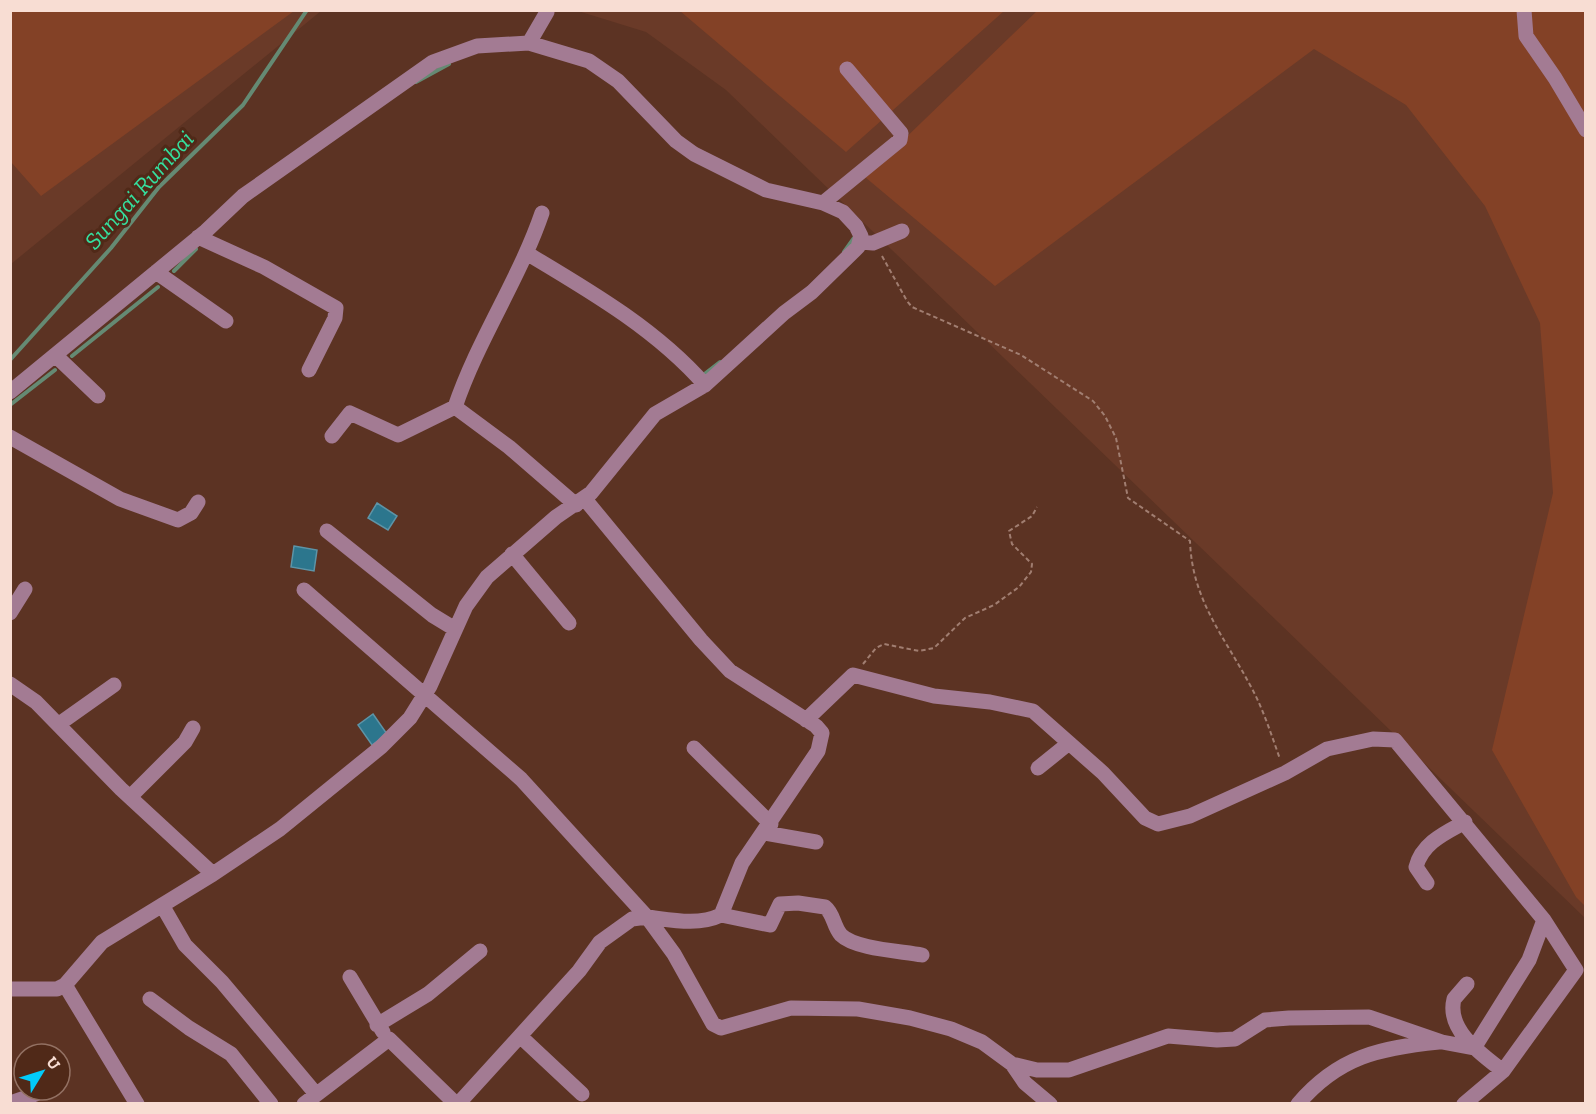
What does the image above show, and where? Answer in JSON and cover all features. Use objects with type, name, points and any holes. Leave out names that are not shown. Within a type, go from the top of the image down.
[{"type":"street","points":[[1524,10],[1526,36],[1555,78],[1586,130]]},
{"type":"street","points":[[529,44],[547,12]]},
{"type":"street","points":[[10,392],[198,237],[243,196],[433,62],[477,46],[529,44],[571,54],[603,69],[676,141],[694,154],[766,190],[823,203],[850,219],[867,243]]},
{"type":"street","points":[[823,203],[900,140],[901,133],[847,69]]},
{"type":"street","points":[[332,436],[350,413],[394,435],[417,427],[455,407],[467,371],[528,254],[542,213]]},
{"type":"street","points":[[10,989],[57,989],[65,985],[102,942],[267,838],[381,747],[410,718],[425,694],[466,606],[487,577],[556,518],[580,502],[655,414],[705,385],[784,313],[812,292],[867,243],[902,231]]},
{"type":"street","points":[[198,237],[264,267],[336,308],[335,318],[309,370]]},
{"type":"street","points":[[528,254],[651,334],[680,356],[705,385]]},
{"type":"street","points":[[156,272],[226,321]]},
{"type":"street","points":[[55,355],[98,396]]},
{"type":"street","points":[[350,977],[377,1025],[457,1104],[579,971],[600,942],[632,919],[647,917],[682,922],[710,921],[721,915],[742,863],[768,828],[823,740],[822,733],[806,720],[730,671],[580,502],[455,407]]},
{"type":"street","points":[[10,437],[120,499],[178,520],[191,513],[198,502]]},
{"type":"street","points":[[327,531],[432,615],[455,630]]},
{"type":"street","points":[[512,554],[569,623]]},
{"type":"street","points":[[10,613],[25,589]]},
{"type":"street","points":[[304,590],[521,779],[647,917],[674,954],[713,1024],[721,1028],[791,1008],[858,1009],[910,1018],[951,1029],[982,1042],[1012,1064],[1025,1083],[1050,1104]]},
{"type":"street","points":[[806,720],[853,675],[934,696],[1028,709],[1044,719],[1111,780],[1145,818],[1158,824],[1190,816],[1285,773],[1333,746],[1373,739],[1395,740],[1544,920],[1576,970],[1503,1071],[1464,1104]]},
{"type":"street","points":[[10,684],[36,702],[130,797],[213,874]]},
{"type":"street","points":[[59,724],[114,684]]},
{"type":"street","points":[[130,797],[185,742],[193,728]]},
{"type":"street","points":[[1038,768],[1069,743]]},
{"type":"street","points":[[694,748],[768,828],[816,842]]},
{"type":"street","points":[[1427,883],[1416,867],[1422,853],[1437,837],[1465,822]]},
{"type":"street","points":[[721,915],[770,925],[780,904],[798,903],[825,907],[829,910],[836,929],[851,942],[922,955]]},
{"type":"street","points":[[162,905],[185,945],[222,982],[310,1099],[389,1038]]},
{"type":"street","points":[[1474,1048],[1529,960],[1544,920]]},
{"type":"street","points":[[377,1025],[428,994],[480,951]]},
{"type":"street","points":[[1467,984],[1456,994],[1452,1012],[1455,1021],[1474,1048],[1503,1071]]},
{"type":"street","points":[[65,985],[137,1104]]},
{"type":"street","points":[[150,999],[189,1028],[231,1054],[271,1104]]},
{"type":"street","points":[[1012,1064],[1037,1070],[1069,1070],[1168,1036],[1217,1040],[1235,1039],[1265,1020],[1280,1018],[1370,1017],[1442,1041],[1474,1048]]},
{"type":"street","points":[[520,1036],[582,1094]]},
{"type":"street","points":[[1298,1104],[1342,1067],[1373,1052],[1442,1041]]},
{"type":"path","points":[[867,243],[878,247],[912,307],[1021,356],[1093,401],[1106,416],[1116,438],[1122,481],[1130,501],[1190,541],[1190,559],[1208,615],[1251,686],[1285,773]]},
{"type":"path","points":[[853,675],[876,648],[884,644],[919,651],[934,648],[965,618],[994,605],[1019,587],[1031,572],[1032,564],[1012,544],[1009,531],[1032,516],[1037,507]]},
{"type":"shaded area","points":[[11,10],[294,11],[41,196],[11,162]]},
{"type":"shaded area","points":[[11,11],[321,11],[11,264]]},
{"type":"shaded area","points":[[578,11],[1585,11],[1585,918],[726,90],[646,32]]},
{"type":"shaded area","points":[[680,11],[1004,11],[846,152]]},
{"type":"shaded area","points":[[1037,11],[1585,11],[1585,906],[1576,897],[1492,750],[1553,493],[1540,323],[1485,206],[1406,105],[1314,49],[995,286],[865,177]]},
{"type":"building","points":[[377,503],[397,516],[388,530],[368,518]]},
{"type":"building","points":[[294,546],[317,550],[314,571],[291,567]]},
{"type":"building","points":[[373,714],[387,734],[372,745],[358,725]]},
{"type":"waterway","name":"Sungai Rumbai","points":[[10,360],[111,248],[159,187],[243,105],[307,10]]},
{"type":"waterway","points":[[416,82],[449,64]]},
{"type":"waterway","points":[[844,252],[854,238]]},
{"type":"waterway","points":[[174,271],[196,249]]},
{"type":"waterway","points":[[72,356],[158,287]]},
{"type":"waterway","points":[[702,376],[720,362]]},
{"type":"waterway","points":[[10,405],[55,370]]}]
